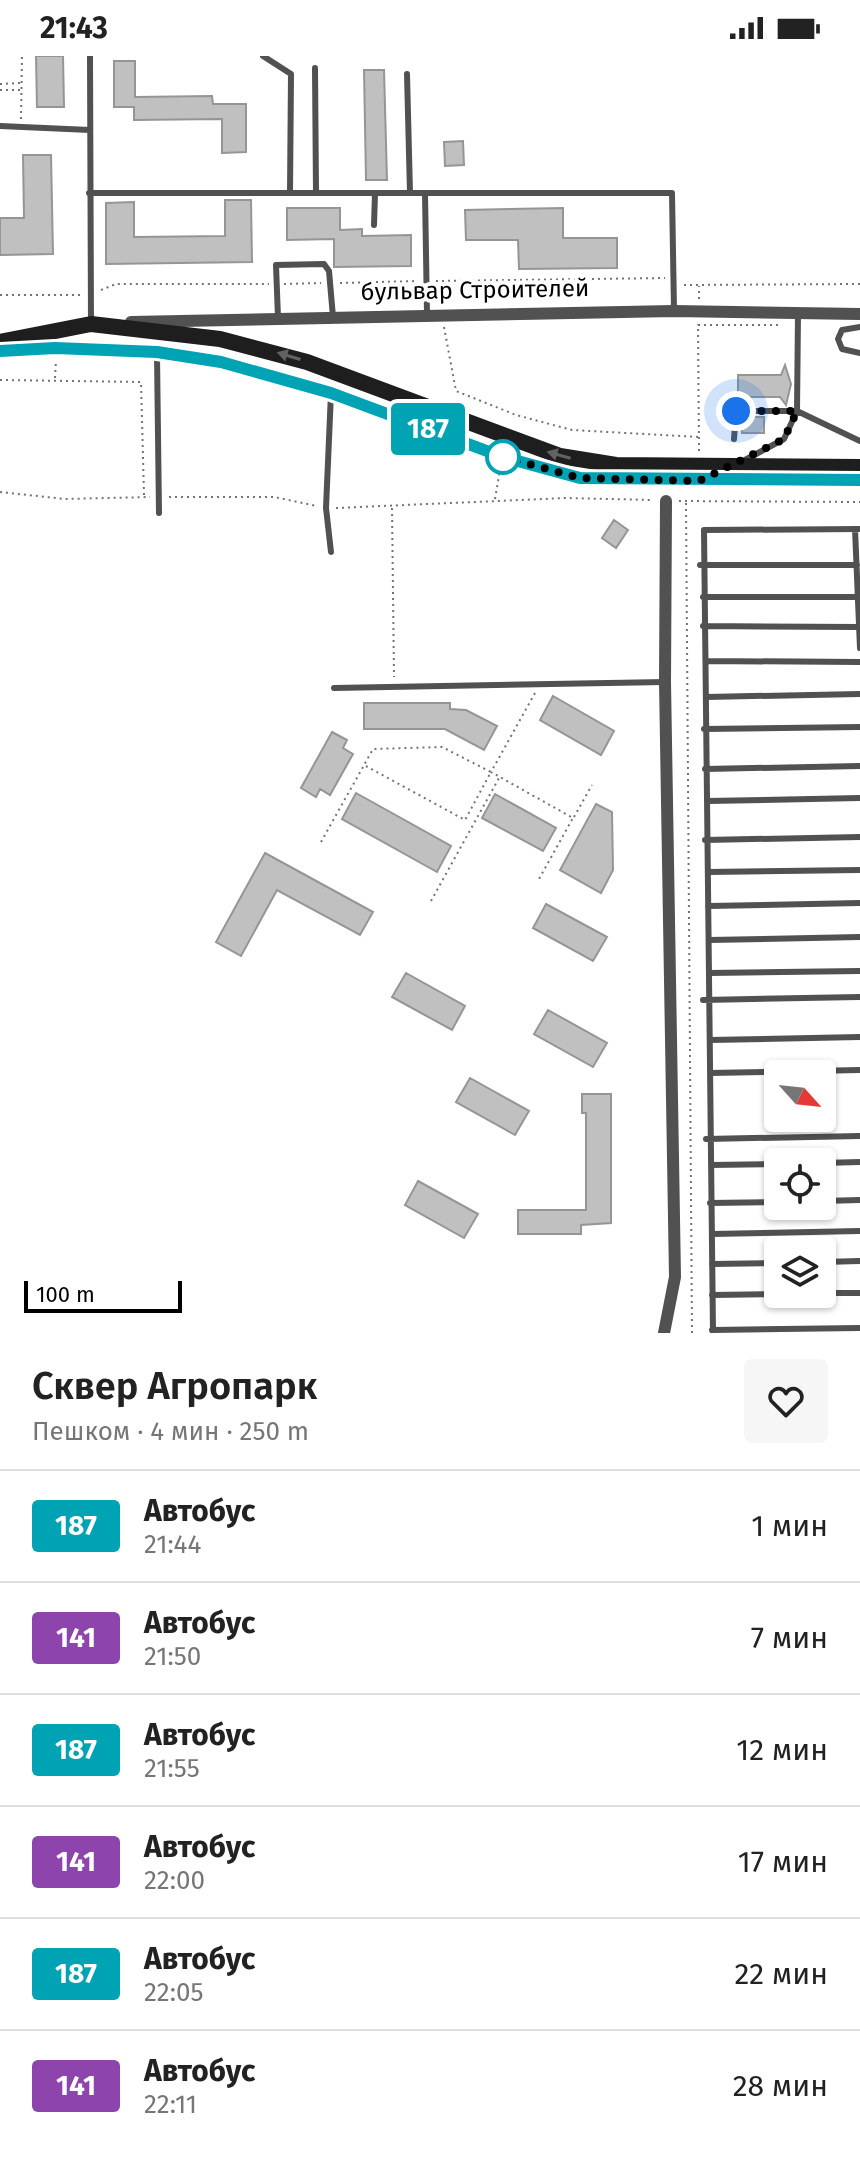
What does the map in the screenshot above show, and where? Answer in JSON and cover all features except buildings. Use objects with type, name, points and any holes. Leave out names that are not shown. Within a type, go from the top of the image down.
[{"type":"main road","name":"бульвар Строителей","points":[[0,342],[55,328],[91,324],[220,339],[336,373],[560,456],[664,473]]},
{"type":"main road","name":"бульвар Строителей","points":[[0,351],[90,349],[157,352],[221,362],[331,393],[557,473],[612,481],[664,473],[860,480]]},
{"type":"main road","name":"бульвар Строителей","points":[[699,473],[734,465],[860,467]]},
{"type":"street","name":"бульвар Строителей","points":[[91,324],[427,314],[674,311],[860,314]]},
{"type":"street","points":[[220,339],[224,321]]},
{"type":"street","points":[[90,349],[91,324]]},
{"type":"street","points":[[331,393],[336,373]]},
{"type":"street","points":[[664,1333],[675,1277],[665,682],[666,501]]},
{"type":"lane","points":[[90,56],[91,324]]},
{"type":"lane","points":[[263,56],[291,74],[290,193]]},
{"type":"lane","points":[[314,204],[315,68]]},
{"type":"lane","points":[[407,74],[410,193]]},
{"type":"lane","points":[[0,126],[90,130]]},
{"type":"lane","points":[[89,193],[672,193],[674,311]]},
{"type":"lane","points":[[374,225],[375,193]]},
{"type":"lane","points":[[425,193],[427,314]]},
{"type":"lane","points":[[278,318],[276,265],[324,264],[330,283],[333,317]]},
{"type":"lane","points":[[734,465],[784,439],[797,411],[798,315]]},
{"type":"lane","points":[[860,327],[842,330],[838,339],[842,349],[860,353]]},
{"type":"lane","points":[[157,352],[159,513]]},
{"type":"lane","points":[[331,393],[326,508],[331,552]]},
{"type":"lane","points":[[734,439],[736,411],[797,411],[860,441]]},
{"type":"lane","points":[[664,473],[666,501]]},
{"type":"lane","points":[[860,648],[858,529],[704,530],[702,565],[709,940],[706,1000],[710,1040],[708,1138],[711,1165],[712,1331],[860,1328]]},
{"type":"lane","points":[[702,565],[857,565]]},
{"type":"lane","points":[[704,597],[858,597]]},
{"type":"lane","points":[[704,626],[859,627]]},
{"type":"lane","points":[[706,661],[860,662]]},
{"type":"lane","points":[[334,688],[665,682]]},
{"type":"lane","points":[[706,697],[860,694]]},
{"type":"lane","points":[[705,729],[860,727]]},
{"type":"lane","points":[[706,769],[860,766]]},
{"type":"lane","points":[[707,801],[860,798]]},
{"type":"lane","points":[[706,840],[860,837]]},
{"type":"lane","points":[[706,872],[860,870]]},
{"type":"lane","points":[[708,906],[860,903]]},
{"type":"lane","points":[[709,940],[860,937]]},
{"type":"lane","points":[[709,973],[860,971]]},
{"type":"lane","points":[[706,1000],[860,997]]},
{"type":"lane","points":[[710,1040],[860,1037]]},
{"type":"lane","points":[[710,1073],[860,1070]]},
{"type":"lane","points":[[708,1138],[860,1136]]},
{"type":"lane","points":[[836,1163],[860,1162]]},
{"type":"lane","points":[[711,1165],[764,1164]]},
{"type":"lane","points":[[836,1201],[860,1200]]},
{"type":"lane","points":[[711,1203],[764,1202]]},
{"type":"lane","points":[[712,1234],[860,1231]]},
{"type":"lane","points":[[836,1262],[860,1261]]},
{"type":"lane","points":[[712,1264],[764,1263]]},
{"type":"lane","points":[[836,1293],[860,1293]]},
{"type":"lane","points":[[712,1295],[764,1294]]},
{"type":"path","points":[[21,127],[22,56]]},
{"type":"path","points":[[0,84],[22,83]]},
{"type":"path","points":[[0,90],[22,90]]},
{"type":"path","points":[[0,295],[91,294],[116,284],[427,280],[675,282],[699,285],[860,284]]},
{"type":"path","points":[[442,281],[441,314],[456,391],[516,415],[572,430],[699,437]]},
{"type":"path","points":[[698,311],[699,285]]},
{"type":"path","points":[[699,473],[698,325],[789,325]]},
{"type":"path","points":[[55,380],[56,359]]},
{"type":"path","points":[[0,380],[141,382],[144,497]]},
{"type":"path","points":[[326,508],[566,498],[860,502]]},
{"type":"path","points":[[686,501],[692,1333]]},
{"type":"path","points":[[391,686],[394,674],[392,506]]},
{"type":"path","points":[[465,820],[540,685]]},
{"type":"path","points":[[321,842],[373,749],[442,747],[573,818]]},
{"type":"path","points":[[364,765],[473,825]]},
{"type":"path","points":[[431,901],[500,777]]},
{"type":"path","points":[[539,879],[592,785]]},
{"type":"bus line","name":"187","points":[[0,351],[55,348],[157,352],[221,362],[331,393],[503,457],[580,478],[612,481],[860,480]]},
{"type":"route","points":[[503,457],[580,478],[699,481],[784,439],[797,411],[736,411]]}]
